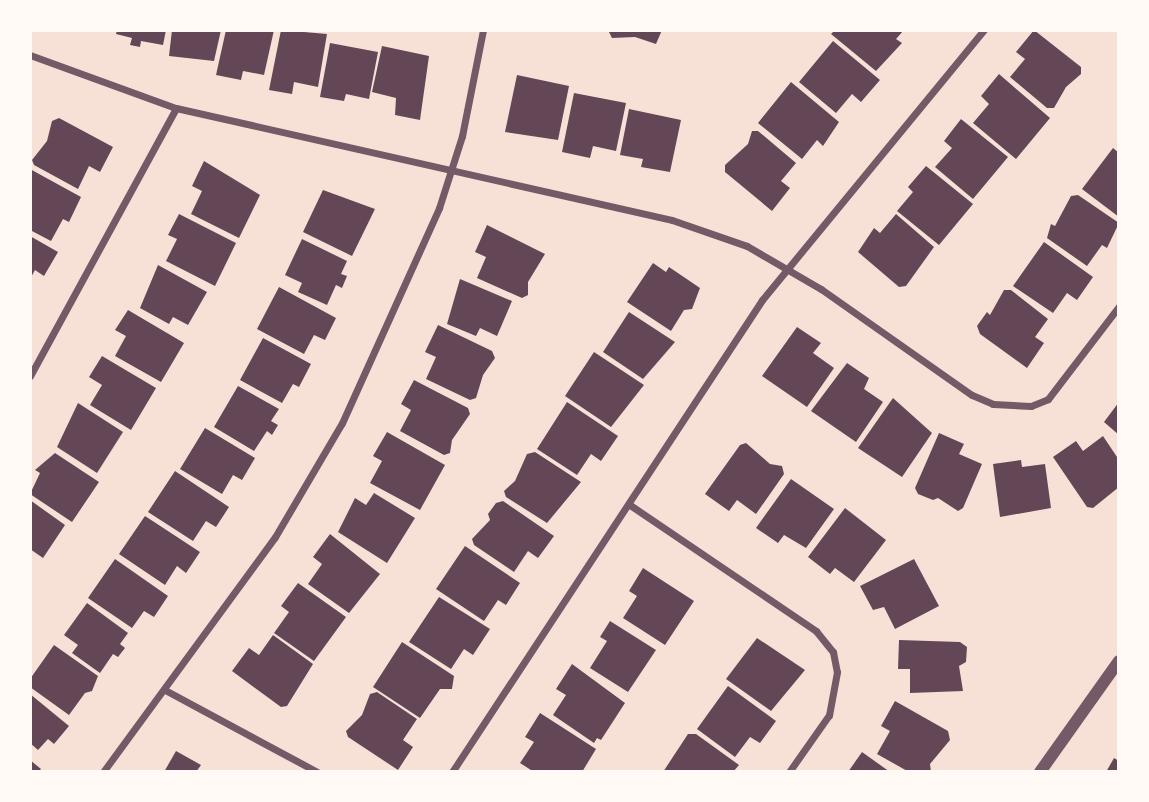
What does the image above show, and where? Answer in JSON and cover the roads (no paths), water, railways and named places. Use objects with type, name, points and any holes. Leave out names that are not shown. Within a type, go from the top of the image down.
[{"type":"street","points":[[103,772],[275,537],[342,423],[439,208],[451,170],[483,30]]},
{"type":"street","points":[[452,772],[787,269],[984,30]]},
{"type":"street","points":[[30,55],[176,108],[672,220],[747,246],[787,269],[972,395],[1012,408],[1048,399],[1119,306]]},
{"type":"street","points":[[30,376],[176,108]]},
{"type":"street","points":[[630,505],[816,631],[832,652],[837,672],[829,715],[789,772]]},
{"type":"street","points":[[1040,772],[1119,661]]},
{"type":"street","points":[[165,690],[317,772]]}]
